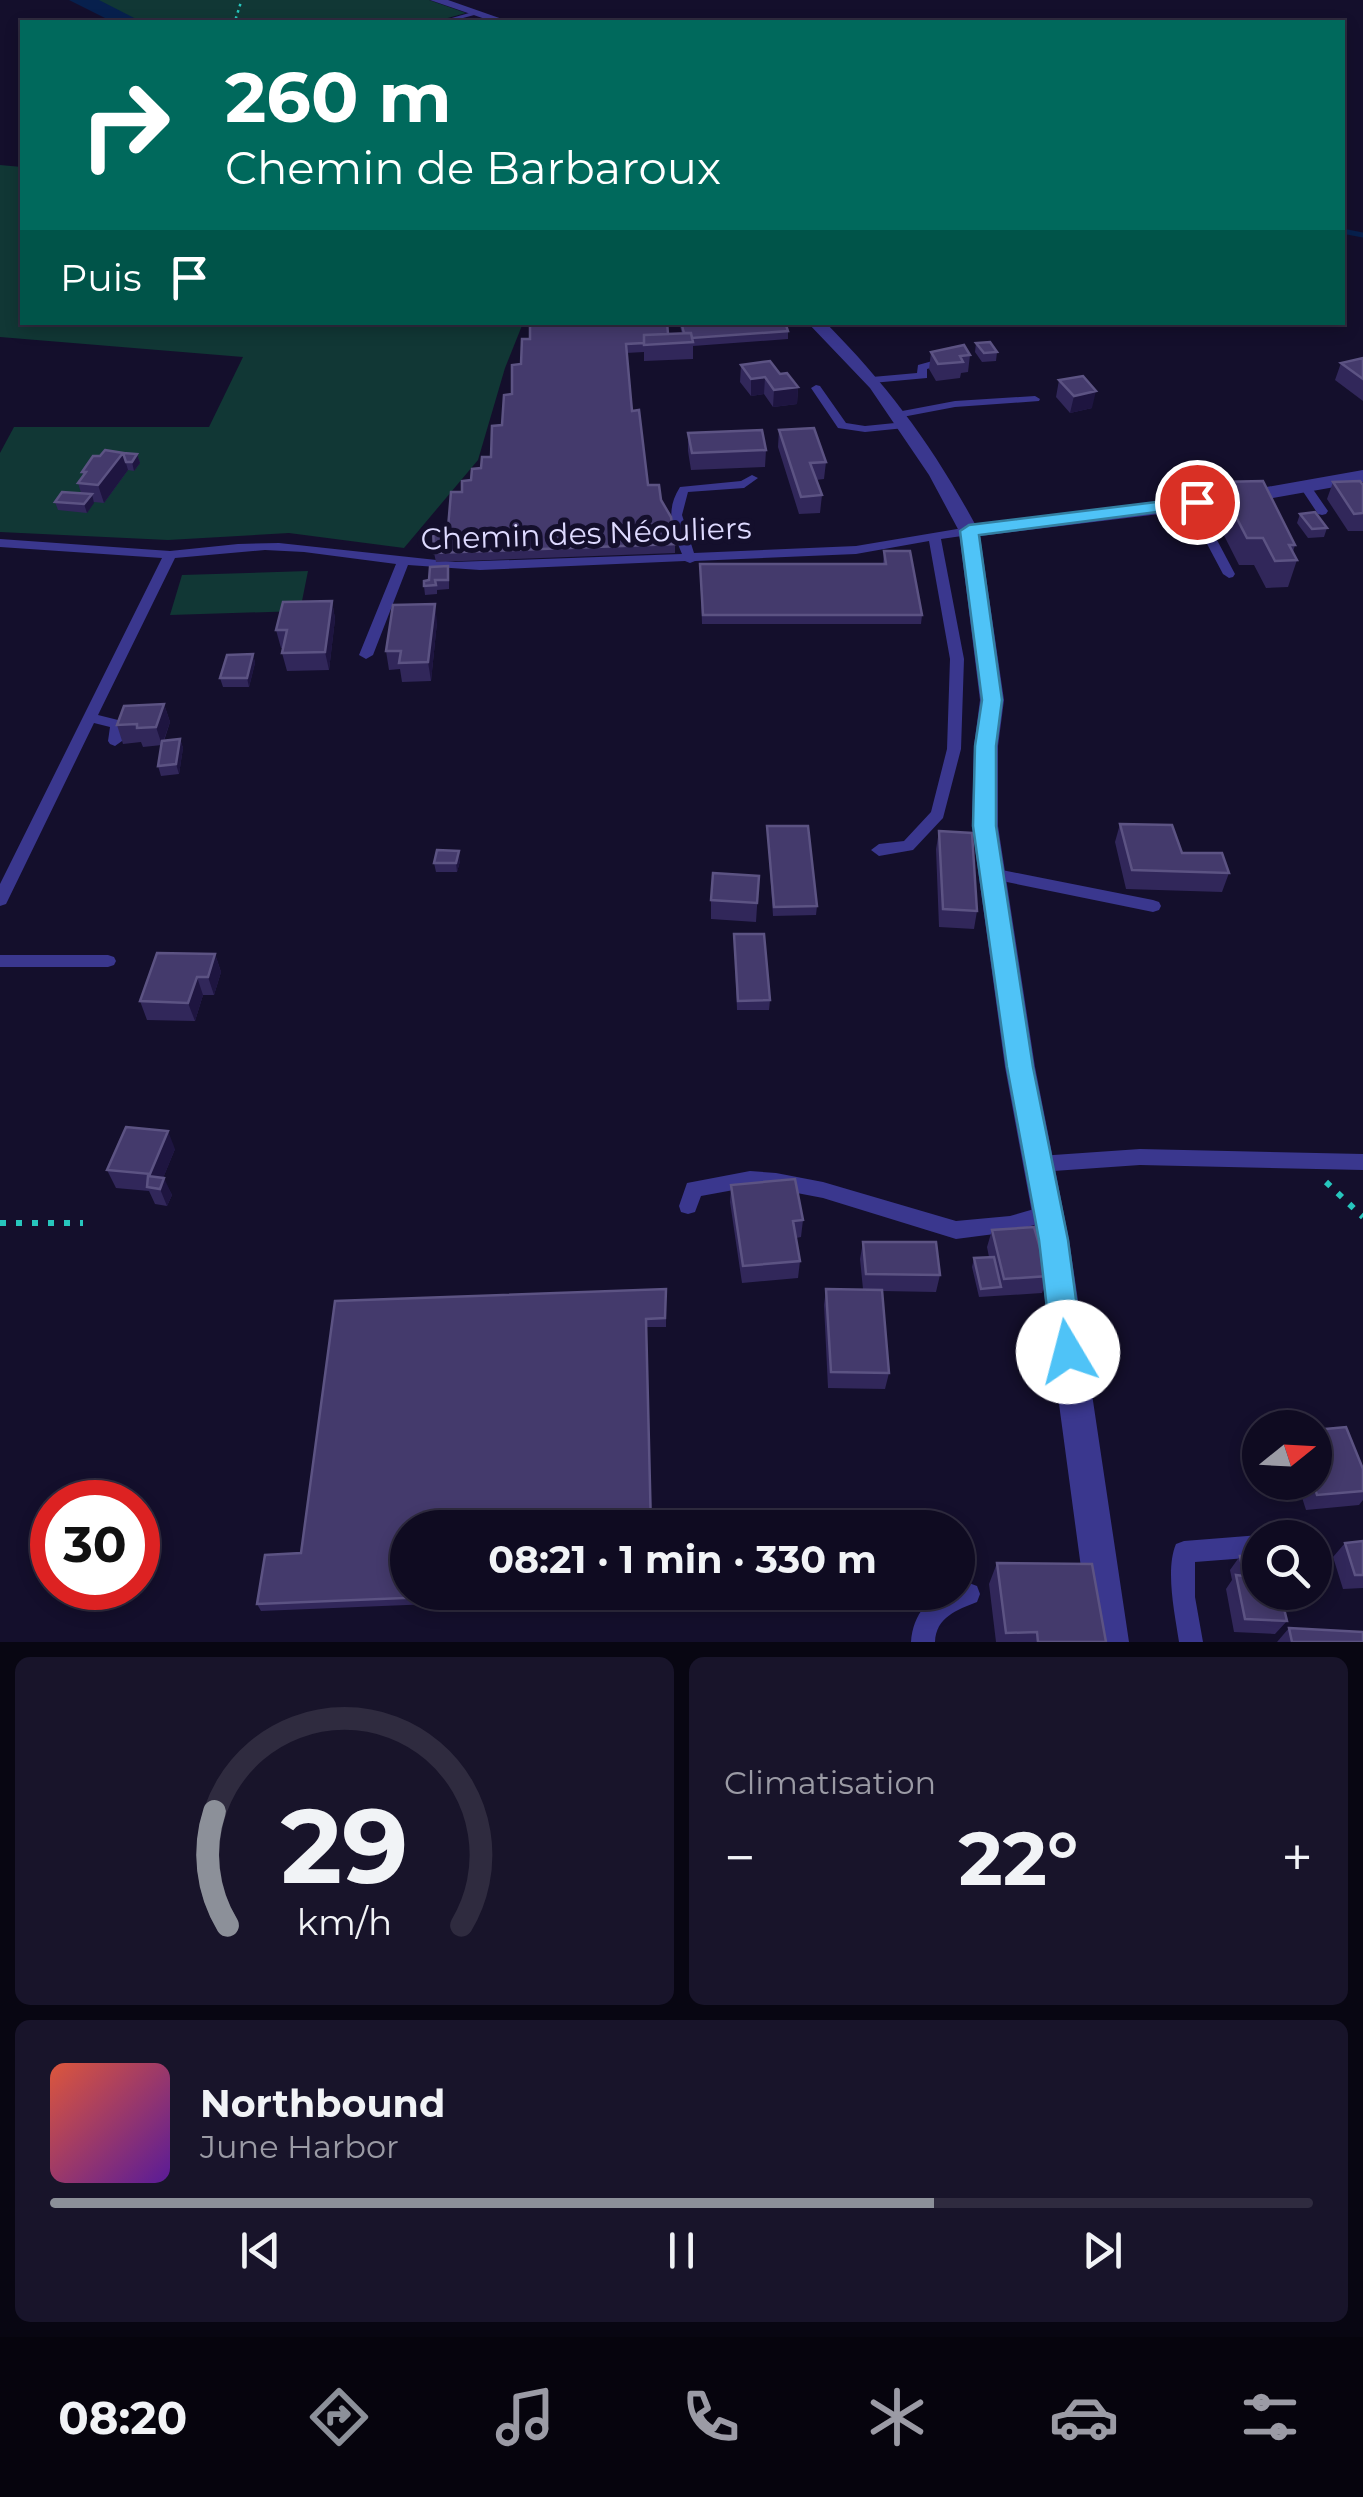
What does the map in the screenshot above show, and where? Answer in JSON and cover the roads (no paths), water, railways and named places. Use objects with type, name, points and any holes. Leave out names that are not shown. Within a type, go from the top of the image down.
[{"type":"street","points":[[436,0],[499,20]]},
{"type":"street","points":[[818,325],[872,380],[959,507],[969,531],[992,700],[986,746],[985,826],[1048,1213],[1110,1642]]},
{"type":"street","points":[[969,531],[1306,487],[1363,476]]},
{"type":"lane","points":[[450,20],[476,13]]},
{"type":"lane","points":[[872,380],[922,376],[922,368],[930,364],[967,359]]},
{"type":"lane","points":[[816,388],[842,426],[865,429],[955,404],[1036,399]]},
{"type":"lane","points":[[690,559],[675,515],[678,496],[684,489],[744,484],[752,478]]},
{"type":"lane","points":[[1306,487],[1322,510]]},
{"type":"lane","points":[[1184,504],[1202,524],[1228,574]]},
{"type":"lane","name":"Chemin des Néouliers","points":[[0,543],[170,555],[226,547],[281,547],[402,564],[480,566],[856,550],[969,531]]},
{"type":"lane","points":[[879,850],[908,846],[938,814],[954,749],[958,659],[934,537]]},
{"type":"lane","points":[[0,900],[170,555]]},
{"type":"lane","points":[[366,656],[402,564]]},
{"type":"lane","points":[[89,717],[117,724],[115,741]]},
{"type":"lane","points":[[992,874],[1153,906]]},
{"type":"lane","points":[[0,961],[108,962]]},
{"type":"lane","points":[[1038,1164],[1140,1157],[1363,1162]]},
{"type":"lane","points":[[688,1206],[694,1188],[750,1178],[823,1190],[956,1230],[1010,1224],[1048,1213]]},
{"type":"lane","points":[[1191,1642],[1184,1598],[1184,1552],[1242,1547]]},
{"type":"lane","points":[[923,1642],[922,1630],[936,1610]]},
{"type":"waterway","points":[[80,0],[126,20]]},
{"type":"waterway","points":[[1345,232],[1363,235]]}]
